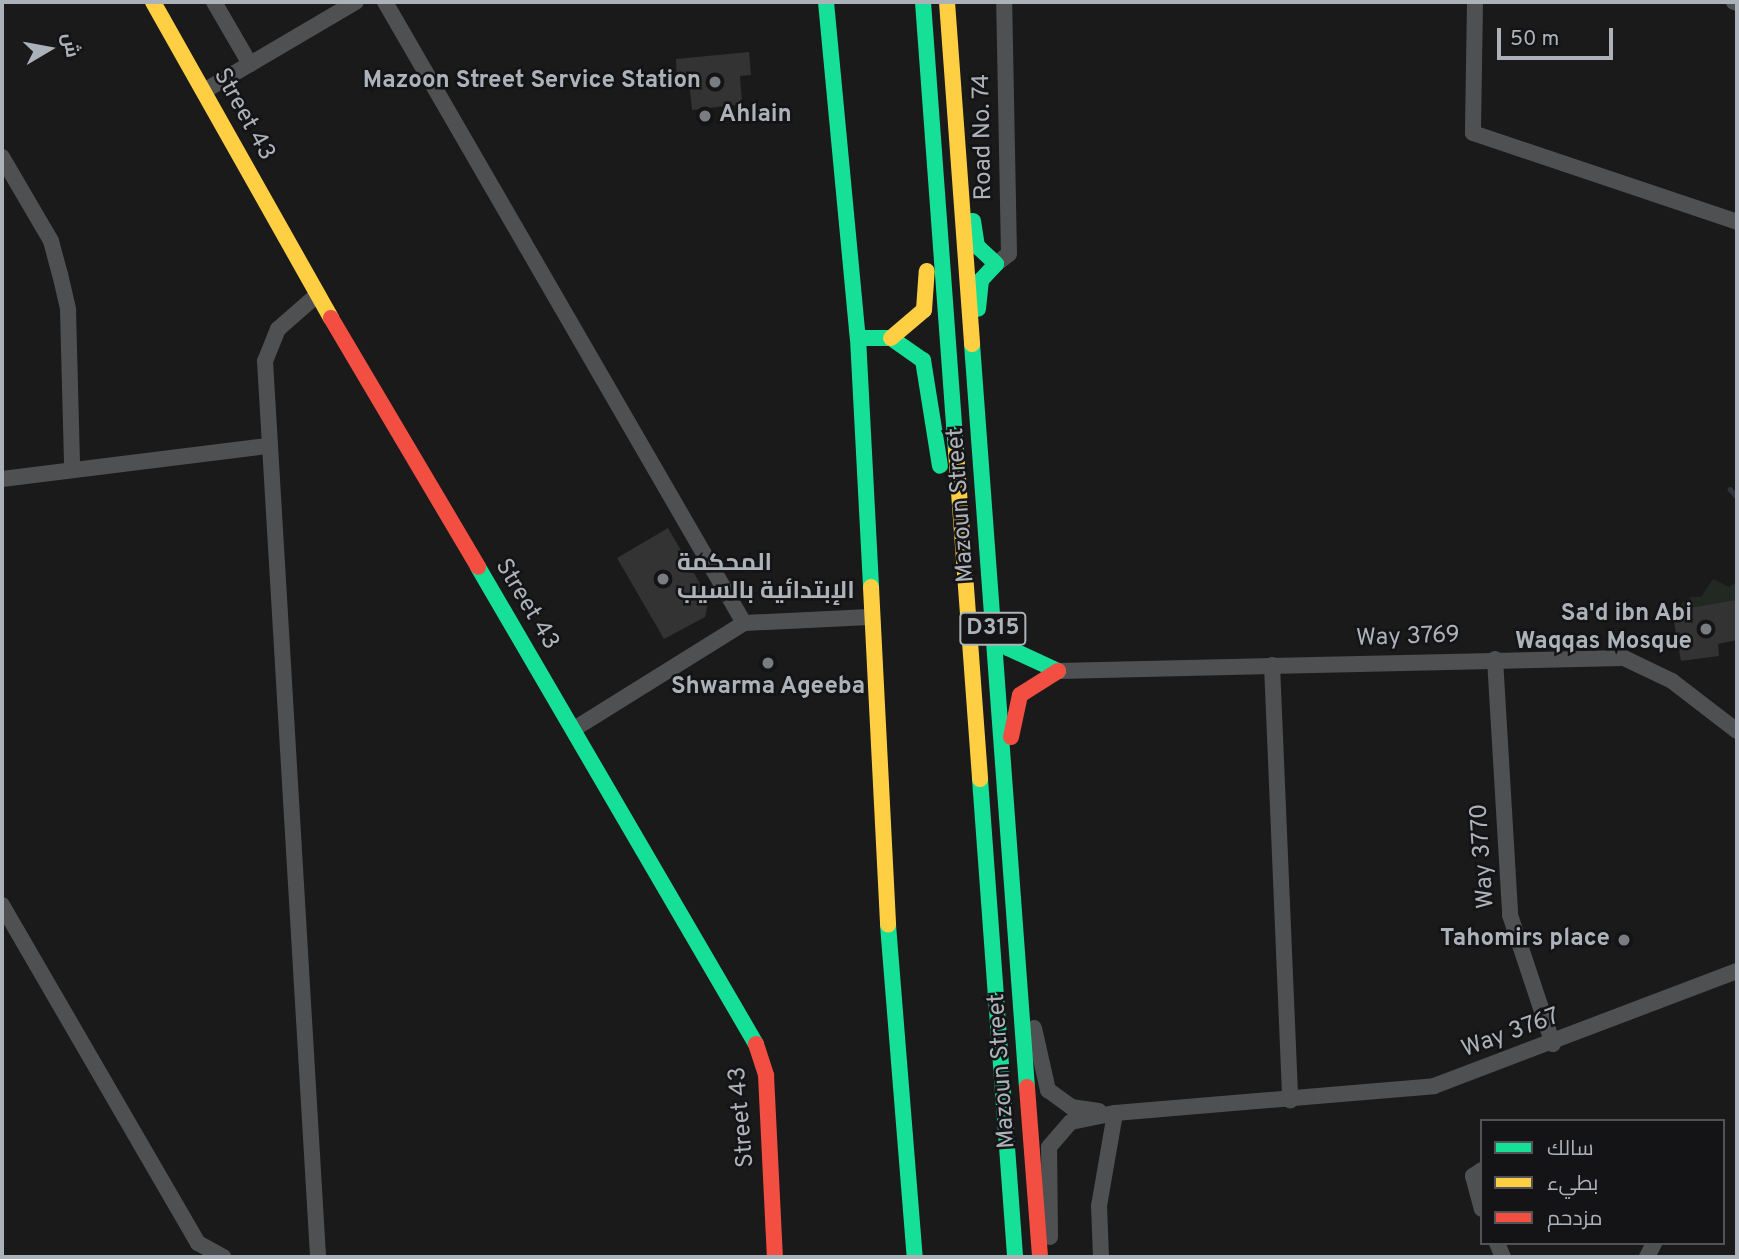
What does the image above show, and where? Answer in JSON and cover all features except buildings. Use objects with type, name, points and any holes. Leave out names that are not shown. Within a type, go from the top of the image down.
[{"type":"main road","name":"Street 43","points":[[153,2],[317,295],[759,1047],[766,1075],[775,1257]]},
{"type":"main road","points":[[826,2],[858,338],[869,617],[915,1257]]},
{"type":"main road","name":"Mazoun Street","points":[[923,2],[1014,1257]]},
{"type":"main road","name":"Mazoun Street","points":[[947,2],[1040,1257]]},
{"type":"main road","points":[[891,338],[919,318],[928,301],[919,141],[929,97]]},
{"type":"main road","points":[[957,153],[968,182],[977,246],[996,264],[981,280],[978,295],[982,463],[1008,648],[1058,671]]},
{"type":"main road","points":[[858,338],[891,338],[919,354],[929,373],[950,545],[964,578]]},
{"type":"main road","points":[[1007,839],[1012,715],[1030,684],[1058,671]]},
{"type":"street","points":[[214,2],[250,64]]},
{"type":"street","points":[[204,91],[356,2]]},
{"type":"street","points":[[385,2],[744,623]]},
{"type":"street","name":"Road No. 74","points":[[996,264],[1009,254],[1004,2]]},
{"type":"street","points":[[1475,2],[1473,133],[1737,222]]},
{"type":"street","points":[[2,157],[51,241],[60,274],[68,310],[72,467]]},
{"type":"street","points":[[317,295],[270,340],[265,361],[318,1257]]},
{"type":"street","points":[[2,479],[72,467],[268,446]]},
{"type":"street","points":[[573,729],[744,623],[869,617]]},
{"type":"street","name":"Way 3769","points":[[1058,671],[1495,659],[1624,659],[1672,681],[1737,731]]},
{"type":"street","name":"Way 3770","points":[[1495,659],[1510,915],[1553,1044]]},
{"type":"street","points":[[1272,665],[1290,1101]]},
{"type":"street","points":[[2,905],[198,1243],[223,1257]]},
{"type":"street","points":[[1017,952],[1048,1090],[1071,1107],[1115,1113]]},
{"type":"street","name":"Way 3767","points":[[1115,1113],[1290,1101],[1434,1086],[1736,976]]},
{"type":"street","points":[[1050,1257],[1053,1139],[1071,1122],[1115,1113]]},
{"type":"street","points":[[1101,1257],[1099,1206],[1115,1113]]},
{"type":"street","points":[[1480,1171],[1473,1176],[1480,1202]]},
{"type":"shaded area","points":[[1713,579],[1729,587],[1737,582],[1735,600],[1672,611],[1691,597],[1701,597]]},
{"type":"waterway","points":[[1730,489],[1737,497]]},
{"type":"traffic: fast","points":[[826,2],[858,338],[871,587]]},
{"type":"traffic: fast","points":[[923,2],[956,451]]},
{"type":"traffic: fast","points":[[973,221],[977,246],[996,264],[981,280],[978,309]]},
{"type":"traffic: fast","points":[[858,338],[891,338],[923,360],[940,466]]},
{"type":"traffic: fast","points":[[972,344],[1027,1087]]},
{"type":"traffic: fast","points":[[478,567],[756,1044]]},
{"type":"traffic: fast","points":[[1002,621],[1008,648],[1058,671]]},
{"type":"traffic: fast","points":[[980,779],[1015,1257]]},
{"type":"traffic: fast","points":[[888,925],[915,1257]]},
{"type":"traffic: slow","points":[[153,2],[331,318]]},
{"type":"traffic: slow","points":[[947,2],[972,344]]},
{"type":"traffic: slow","points":[[891,338],[924,310],[927,271]]},
{"type":"traffic: slow","points":[[956,451],[980,779]]},
{"type":"traffic: slow","points":[[871,587],[888,925]]},
{"type":"traffic: jam","points":[[331,318],[478,567]]},
{"type":"traffic: jam","points":[[1011,737],[1020,695],[1058,671]]},
{"type":"traffic: jam","points":[[756,1044],[766,1075],[775,1257]]},
{"type":"traffic: jam","points":[[1027,1087],[1040,1257]]},
{"type":"place","name":"Mazoon Street Service Station","points":[[715,82]]},
{"type":"place","name":"Ahlain","points":[[705,116]]},
{"type":"place","name":"المحكمة الإبتدائية بالسيب","points":[[663,579]]},
{"type":"place","name":"Sa'd ibn Abi Waqqas Mosque","points":[[1706,629]]},
{"type":"place","name":"Shwarma Ageeba","points":[[768,663]]},
{"type":"place","name":"Tahomirs place","points":[[1624,940]]}]
